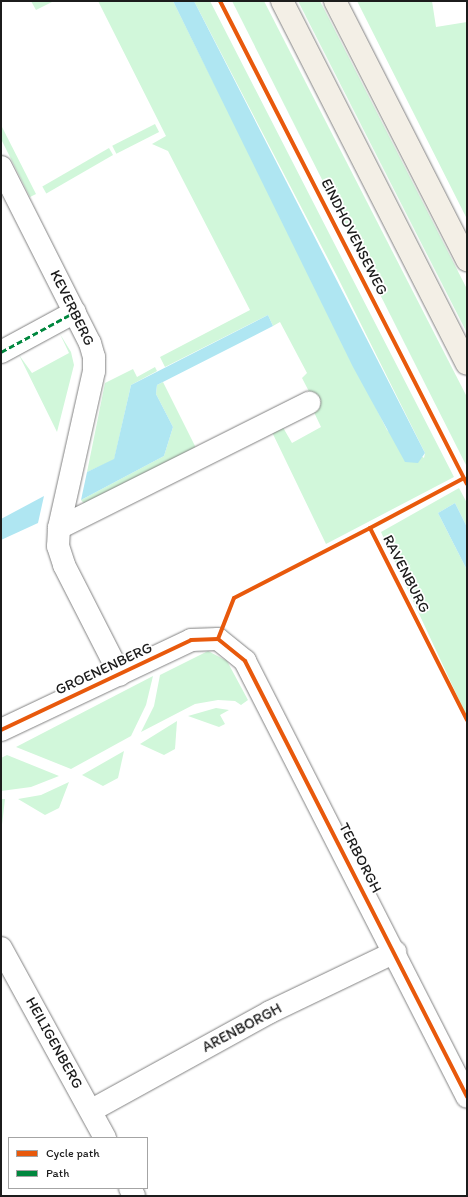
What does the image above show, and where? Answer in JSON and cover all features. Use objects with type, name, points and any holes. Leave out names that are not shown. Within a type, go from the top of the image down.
[{"type":"main road","points":[[282,1],[467,364]]},
{"type":"main road","points":[[335,1],[467,260]]},
{"type":"street","name":"KEVERBERG","points":[[1,167],[90,343],[94,371],[59,528],[64,565],[120,675]]},
{"type":"street","points":[[1,352],[75,312]]},
{"type":"street","points":[[59,528],[309,403]]},
{"type":"street","name":"GROENENBERG","points":[[1,730],[120,675],[191,640],[218,639]]},
{"type":"street","name":"TERBORGH","points":[[218,639],[245,661],[395,952],[467,1097]]},
{"type":"street","name":"HEILIGENBERG","points":[[1,948],[92,1110],[105,1137]]},
{"type":"street","name":"ARENBORGH","points":[[92,1110],[270,1012],[395,952]]},
{"type":"green space","points":[[31,1],[54,1],[36,10]]},
{"type":"green space","points":[[98,1],[173,1],[387,430],[424,458],[425,453],[337,276],[194,1],[210,1],[454,477],[326,544],[271,430],[281,424],[292,443],[321,427],[312,408],[316,405],[302,378],[307,373],[280,322],[273,326],[268,315],[165,367],[160,357],[250,310],[168,151],[152,144],[166,136]]},
{"type":"green space","points":[[232,1],[264,1],[467,397],[467,467]]},
{"type":"green space","points":[[298,1],[320,1],[467,289],[467,333]]},
{"type":"green space","points":[[357,1],[432,1],[436,27],[467,22],[467,219]]},
{"type":"green space","points":[[155,124],[159,132],[116,154],[112,146]]},
{"type":"green space","points":[[1,125],[36,194],[30,197],[1,139]]},
{"type":"green space","points":[[109,148],[113,155],[46,193],[42,187]]},
{"type":"green space","points":[[60,334],[71,352],[74,365],[57,432],[19,355],[32,373],[69,353]]},
{"type":"green space","points":[[155,367],[157,371],[131,385],[114,460],[87,472],[105,383],[133,369],[137,377]]},
{"type":"green space","points":[[163,382],[198,452],[88,508],[81,500],[164,456],[173,427],[156,394],[157,385]]},
{"type":"green space","points":[[459,488],[467,503],[467,527],[455,503],[438,513],[467,570],[467,717],[381,532]]},
{"type":"green space","points":[[208,651],[227,661],[248,700],[241,705],[235,701],[218,700],[195,704],[141,732],[154,706],[160,675]]},
{"type":"green space","points":[[153,676],[146,705],[131,736],[71,769],[16,747]]},
{"type":"green space","points":[[216,708],[229,710],[220,715],[225,724],[219,727],[188,716]]},
{"type":"green space","points":[[177,721],[175,749],[164,755],[140,744]]},
{"type":"green space","points":[[124,751],[118,778],[103,786],[82,775]]},
{"type":"green space","points":[[7,755],[59,776],[31,787],[1,791],[1,758]]},
{"type":"green space","points":[[69,782],[59,808],[45,815],[18,799],[41,795]]},
{"type":"green space","points":[[1,799],[5,799],[1,833]]},
{"type":"water","points":[[173,1],[194,1],[425,453],[418,463],[405,462],[353,367]]},
{"type":"water","points":[[268,315],[273,326],[157,385],[156,394],[173,427],[164,456],[81,500],[87,472],[114,459],[131,385]]},
{"type":"water","points":[[44,496],[38,523],[1,540],[1,519]]},
{"type":"water","points":[[455,503],[467,527],[467,570],[438,513]]},
{"type":"marked path","points":[[1,352],[75,312]]},
{"type":"cycle path","name":"EINDHOVENSEWEG","points":[[220,1],[467,484]]},
{"type":"cycle path","points":[[370,528],[464,478]]},
{"type":"cycle path","name":"RAVENBURG","points":[[218,639],[234,598],[370,528],[467,720]]},
{"type":"cycle path","points":[[218,639],[245,661],[467,1097]]},
{"type":"cycle path","points":[[1,730],[191,640],[218,639]]}]
